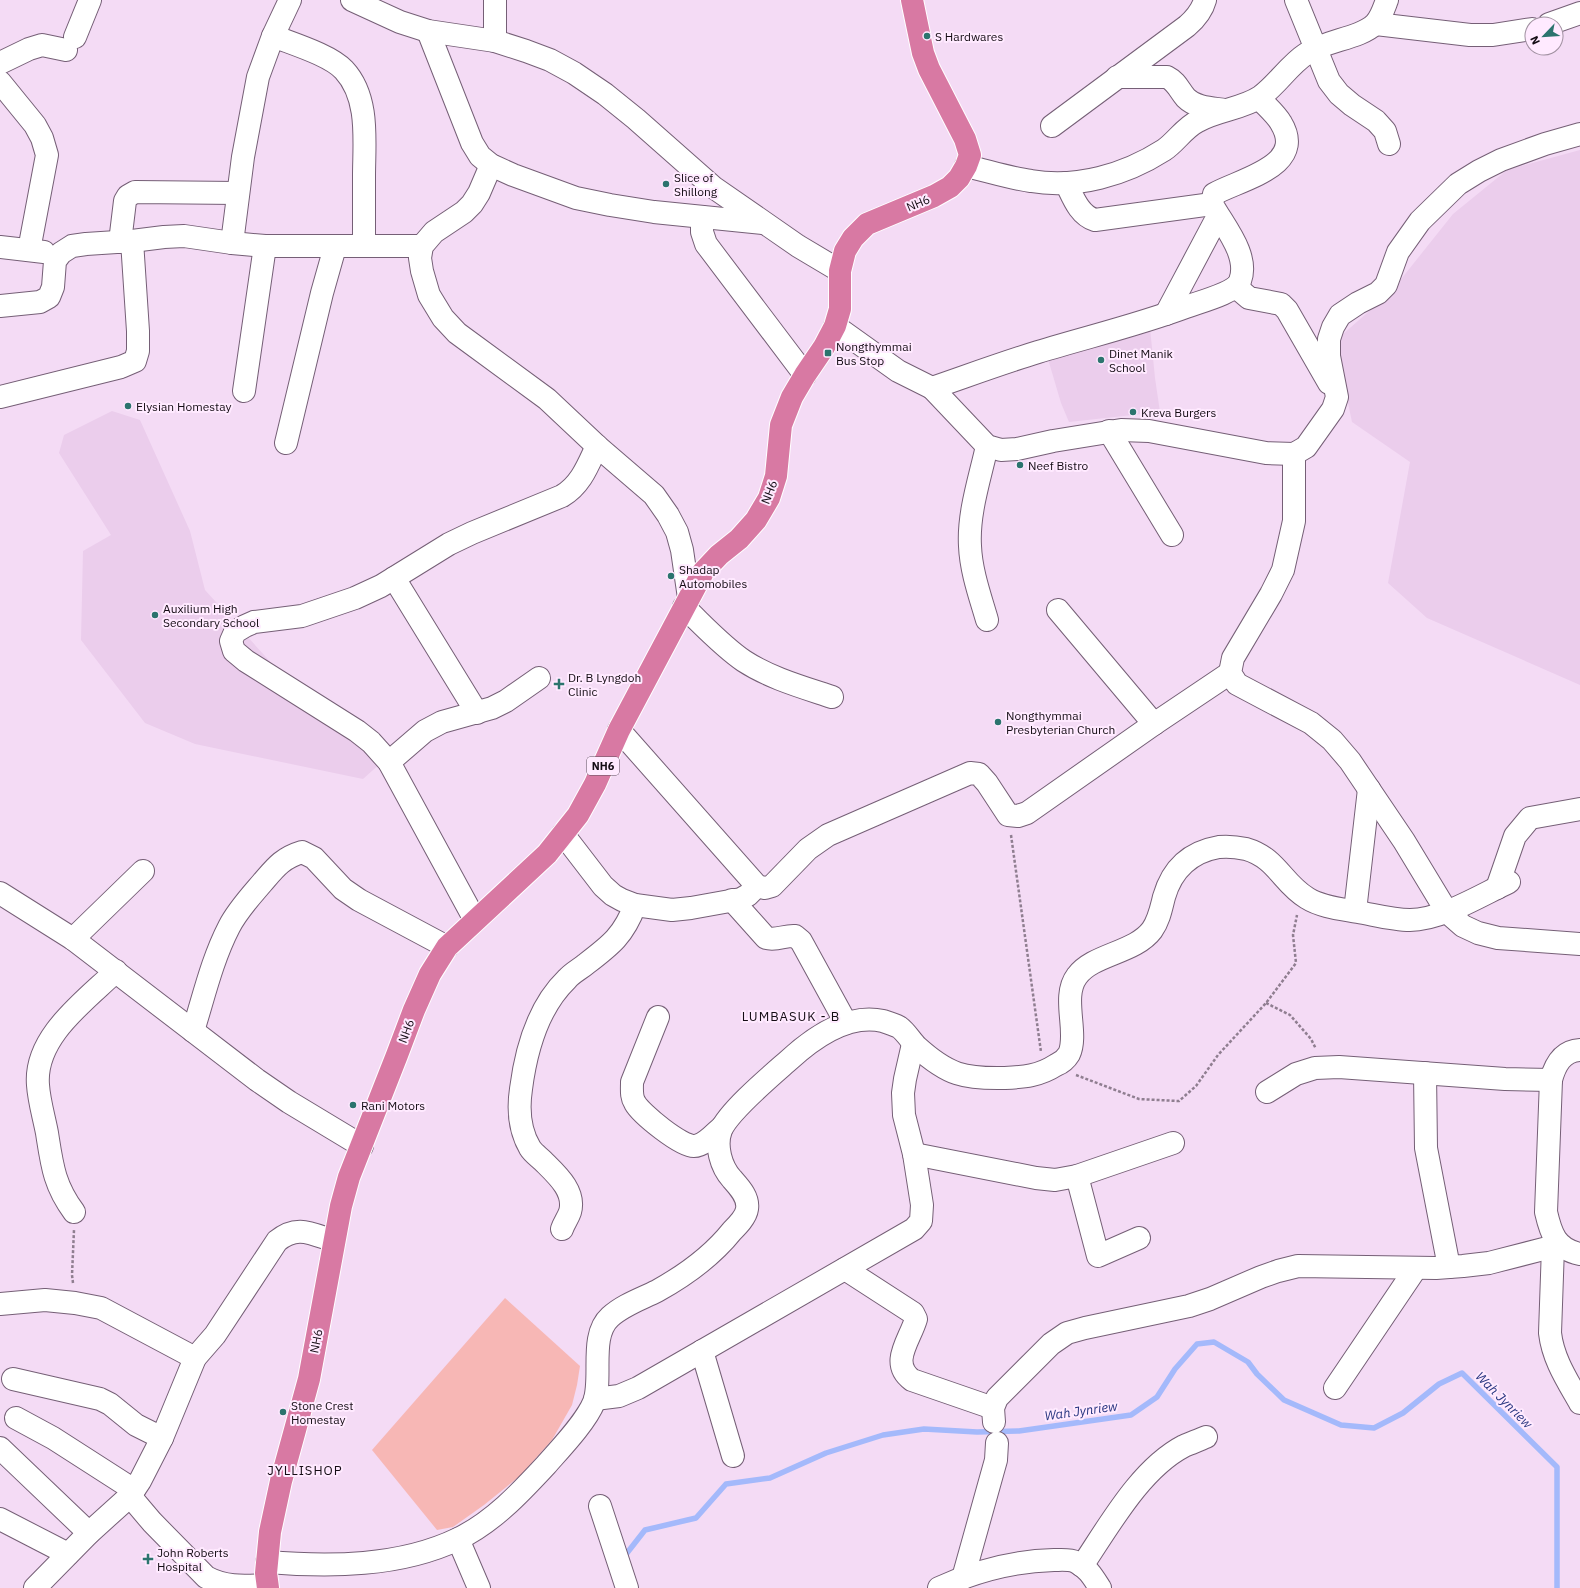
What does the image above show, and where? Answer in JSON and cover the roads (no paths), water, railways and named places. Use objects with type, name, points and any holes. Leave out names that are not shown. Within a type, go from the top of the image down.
[{"type":"highway","points":[[912,0],[923,53],[929,69],[965,139],[970,155],[966,166]]},
{"type":"highway","name":"NH6","points":[[268,1586],[266,1573],[270,1532],[281,1481],[310,1372],[341,1206],[349,1177],[414,1010],[430,974],[446,947],[547,854],[578,815],[595,784],[619,730],[703,572],[719,554],[739,539],[756,520],[769,498],[776,476],[781,425],[792,397],[824,347],[835,326],[840,309],[840,271],[845,251],[853,238],[867,224],[934,196],[950,187],[959,178],[966,166]]},
{"type":"street","points":[[0,63],[29,49],[42,45],[70,44],[90,0]]},
{"type":"street","points":[[232,243],[243,157],[258,77],[273,36],[290,0]]},
{"type":"street","points":[[352,0],[400,22],[428,31],[495,41],[550,60],[574,73],[605,94],[636,119],[713,187],[798,246],[840,271]]},
{"type":"street","points":[[495,0],[495,41]]},
{"type":"street","points":[[1052,126],[1187,26],[1203,7],[1205,0]]},
{"type":"street","points":[[1296,0],[1329,81],[1352,105],[1376,121],[1385,131],[1389,144]]},
{"type":"street","points":[[966,166],[1032,182],[1066,183],[1098,179],[1122,171],[1164,150],[1196,121],[1259,98],[1305,54],[1316,47],[1365,31],[1376,24],[1387,0]]},
{"type":"street","points":[[1564,18],[1580,13]]},
{"type":"street","points":[[1376,24],[1470,35],[1493,35],[1524,30]]},
{"type":"street","points":[[428,31],[472,143],[480,156],[491,166],[576,198],[610,205],[765,223]]},
{"type":"street","points":[[273,36],[330,59],[344,70],[353,82],[360,100],[364,121],[364,246]]},
{"type":"street","points":[[1117,78],[1167,77],[1174,80],[1186,98],[1194,104],[1225,110]]},
{"type":"street","points":[[0,82],[35,125],[42,138],[47,155],[29,250]]},
{"type":"street","points":[[1166,314],[1215,210],[1214,194],[1270,169],[1281,159],[1287,149],[1286,134],[1281,122],[1259,98]]},
{"type":"street","points":[[835,326],[898,371],[932,388],[987,446],[1002,450],[1017,449],[1053,441],[1121,430],[1149,431],[1266,452],[1294,454],[1306,447],[1333,409],[1338,397],[1329,356],[1329,339],[1333,327],[1340,315],[1358,303],[1378,294],[1386,285],[1398,252],[1420,221],[1458,184],[1479,171],[1501,160],[1545,144],[1580,134]]},
{"type":"street","points":[[491,166],[479,193],[472,204],[464,212],[434,232],[422,246],[420,258],[422,271],[429,295],[443,318],[457,333],[547,399],[597,446],[654,495],[668,515],[677,532],[682,550],[686,603],[726,647],[764,672],[832,697]]},
{"type":"street","points":[[1066,183],[1082,212],[1088,218],[1095,220],[1215,210]]},
{"type":"street","points":[[0,397],[121,367],[135,361],[138,351],[138,331],[126,241],[125,201],[128,196],[135,192],[238,193]]},
{"type":"street","points":[[932,388],[1036,353],[1166,314],[1236,287],[1240,282],[1242,273],[1240,254],[1234,238],[1215,210]]},
{"type":"street","points":[[702,216],[702,232],[706,244],[805,375]]},
{"type":"street","points":[[0,306],[40,302],[50,297],[53,287],[55,261],[61,253],[72,246],[184,236],[265,246],[422,246]]},
{"type":"street","points":[[244,391],[265,246]]},
{"type":"street","points":[[0,247],[61,253]]},
{"type":"street","points":[[286,443],[322,293],[335,247]]},
{"type":"street","points":[[1236,287],[1249,298],[1281,304],[1287,310],[1338,397]]},
{"type":"street","points":[[1109,431],[1172,535]]},
{"type":"street","points":[[475,920],[389,762],[371,742],[357,731],[234,651],[231,641],[235,632],[254,622],[302,616],[327,609],[356,598],[394,578],[461,538],[562,496],[571,491],[578,484],[597,446]]},
{"type":"street","points":[[987,446],[972,517],[970,546],[975,580],[987,620]]},
{"type":"street","points":[[619,730],[757,886],[765,888],[772,886],[808,849],[828,835],[970,773],[979,774],[987,783],[1008,815],[1018,816],[1027,812],[1230,673],[1234,658],[1283,570],[1294,521],[1294,454]]},
{"type":"street","points":[[394,578],[477,713]]},
{"type":"street","points":[[1058,610],[1154,724]]},
{"type":"street","points":[[1230,673],[1237,684],[1311,723],[1332,740],[1350,761],[1404,841],[1447,912],[1462,926],[1485,935],[1498,938],[1580,944]]},
{"type":"street","points":[[389,762],[425,731],[442,722],[492,708],[506,701],[538,678]]},
{"type":"street","points":[[1355,911],[1369,789]]},
{"type":"street","points":[[658,1017],[632,1082],[631,1092],[634,1102],[641,1111],[680,1141],[689,1146],[696,1146],[722,1127],[735,1110],[794,1056],[828,1031],[846,1023],[865,1019],[882,1020],[898,1026],[914,1044],[939,1065],[959,1074],[977,1078],[1028,1077],[1059,1064],[1070,1052],[1072,1039],[1070,1003],[1071,990],[1077,976],[1101,959],[1146,937],[1157,921],[1168,884],[1174,873],[1181,865],[1198,854],[1216,847],[1235,846],[1255,852],[1271,862],[1302,894],[1310,900],[1321,904],[1355,911],[1410,920],[1426,919],[1447,912],[1503,885],[1514,836],[1530,818],[1580,808]]},
{"type":"street","points":[[563,834],[603,886],[613,895],[635,905],[672,910],[691,908],[741,899],[748,896],[757,886]]},
{"type":"street","points":[[193,1031],[214,962],[229,926],[242,906],[277,865],[289,856],[302,852],[314,858],[343,889],[359,900],[446,947]]},
{"type":"street","points":[[73,939],[143,870]]},
{"type":"street","points":[[0,893],[73,939],[289,1102],[362,1146]]},
{"type":"street","points":[[732,900],[766,938],[773,940],[795,936],[801,942],[846,1023]]},
{"type":"street","points":[[562,1229],[570,1212],[571,1200],[568,1189],[558,1176],[531,1149],[523,1133],[520,1113],[521,1090],[527,1059],[538,1021],[557,990],[568,978],[602,952],[624,930],[630,920],[635,905]]},
{"type":"street","points":[[74,1212],[58,1187],[53,1170],[38,1084],[39,1064],[48,1042],[61,1024],[116,971]]},
{"type":"street","points":[[595,1399],[619,1396],[638,1388],[914,1229],[921,1221],[922,1205],[914,1154],[904,1115],[903,1093],[914,1044]]},
{"type":"street","points":[[1580,1050],[1573,1051],[1562,1057],[1554,1068],[1552,1080],[1546,1212],[1550,1230],[1556,1246],[1550,1332],[1552,1346],[1562,1372],[1580,1403]]},
{"type":"street","points":[[1267,1092],[1296,1074],[1315,1068],[1339,1067],[1505,1079],[1552,1080]]},
{"type":"street","points":[[1425,1073],[1426,1148],[1449,1267]]},
{"type":"street","points":[[267,1562],[308,1565],[353,1564],[392,1559],[458,1539],[487,1521],[516,1497],[553,1457],[583,1420],[595,1399],[600,1336],[606,1320],[624,1307],[668,1285],[690,1270],[721,1245],[742,1220],[748,1209],[745,1196],[729,1176],[722,1163],[719,1142],[722,1127]]},
{"type":"street","points":[[914,1154],[1036,1178],[1056,1180],[1077,1176],[1173,1143]]},
{"type":"street","points":[[1077,1176],[1098,1256],[1139,1238]]},
{"type":"street","points":[[35,1588],[89,1533],[132,1493],[162,1438],[195,1358],[215,1335],[277,1241],[285,1234],[301,1231],[334,1241]]},
{"type":"street","points":[[964,1578],[996,1460],[994,1424],[997,1398],[1051,1344],[1067,1333],[1189,1306],[1210,1299],[1261,1277],[1298,1266],[1416,1268],[1449,1267],[1489,1263],[1556,1246],[1580,1254]]},
{"type":"street","points":[[1335,1388],[1416,1268]]},
{"type":"street","points":[[845,1269],[913,1312],[916,1319],[901,1357],[902,1368],[907,1376],[994,1424]]},
{"type":"street","points":[[0,1304],[45,1300],[75,1302],[101,1308],[195,1358]]},
{"type":"street","points":[[702,1351],[733,1456]]},
{"type":"street","points":[[13,1379],[100,1399],[110,1404],[136,1425],[162,1438]]},
{"type":"street","points":[[16,1418],[60,1442],[132,1493],[152,1522],[206,1577],[216,1583],[228,1585],[268,1586]]},
{"type":"street","points":[[1082,1566],[1131,1494],[1155,1466],[1184,1446],[1206,1437]]},
{"type":"street","points":[[0,1448],[89,1533]]},
{"type":"street","points":[[600,1506],[627,1588]]},
{"type":"street","points":[[0,1519],[68,1554]]},
{"type":"street","points":[[458,1539],[479,1588]]},
{"type":"street","points":[[939,1588],[964,1578],[1014,1563],[1037,1560],[1074,1561],[1090,1571],[1100,1588]]},
{"type":"waterway","name":"Wah Jynriew","points":[[627,1553],[645,1530],[696,1518],[726,1484],[770,1478],[826,1453],[883,1435],[924,1429],[977,1432],[1019,1431],[1131,1415],[1157,1397],[1175,1369],[1197,1344],[1214,1342],[1248,1362],[1257,1374],[1284,1400],[1341,1425],[1374,1428],[1403,1413],[1439,1384],[1462,1373],[1557,1467],[1557,1588]]},
{"type":"place","name":"S Hardwares","points":[[927,36]]},
{"type":"place","name":"Slice of Shillong","points":[[666,184]]},
{"type":"place","name":"Nongthymmai Bus Stop","points":[[828,353]]},
{"type":"place","name":"Dinet Manik School","points":[[1101,360]]},
{"type":"place","name":"Elysian Homestay","points":[[128,406]]},
{"type":"place","name":"Kreva Burgers","points":[[1133,412]]},
{"type":"place","name":"Neef Bistro","points":[[1020,465]]},
{"type":"place","name":"Shadap Automobiles","points":[[671,576]]},
{"type":"place","name":"Auxilium High Secondary School","points":[[155,615]]},
{"type":"place","name":"Dr. B Lyngdoh Clinic","points":[[559,684]]},
{"type":"place","name":"Nongthymmai Presbyterian Church","points":[[998,722]]},
{"type":"place","name":"Rani Motors","points":[[353,1105]]},
{"type":"place","name":"Stone Crest Homestay","points":[[283,1412]]},
{"type":"place","name":"John Roberts Hospital","points":[[148,1559]]},
{"type":"district","name":"LUMBASUK - B","points":[[791,1016]]},
{"type":"district","name":"JYLLISHOP","points":[[305,1470]]}]
